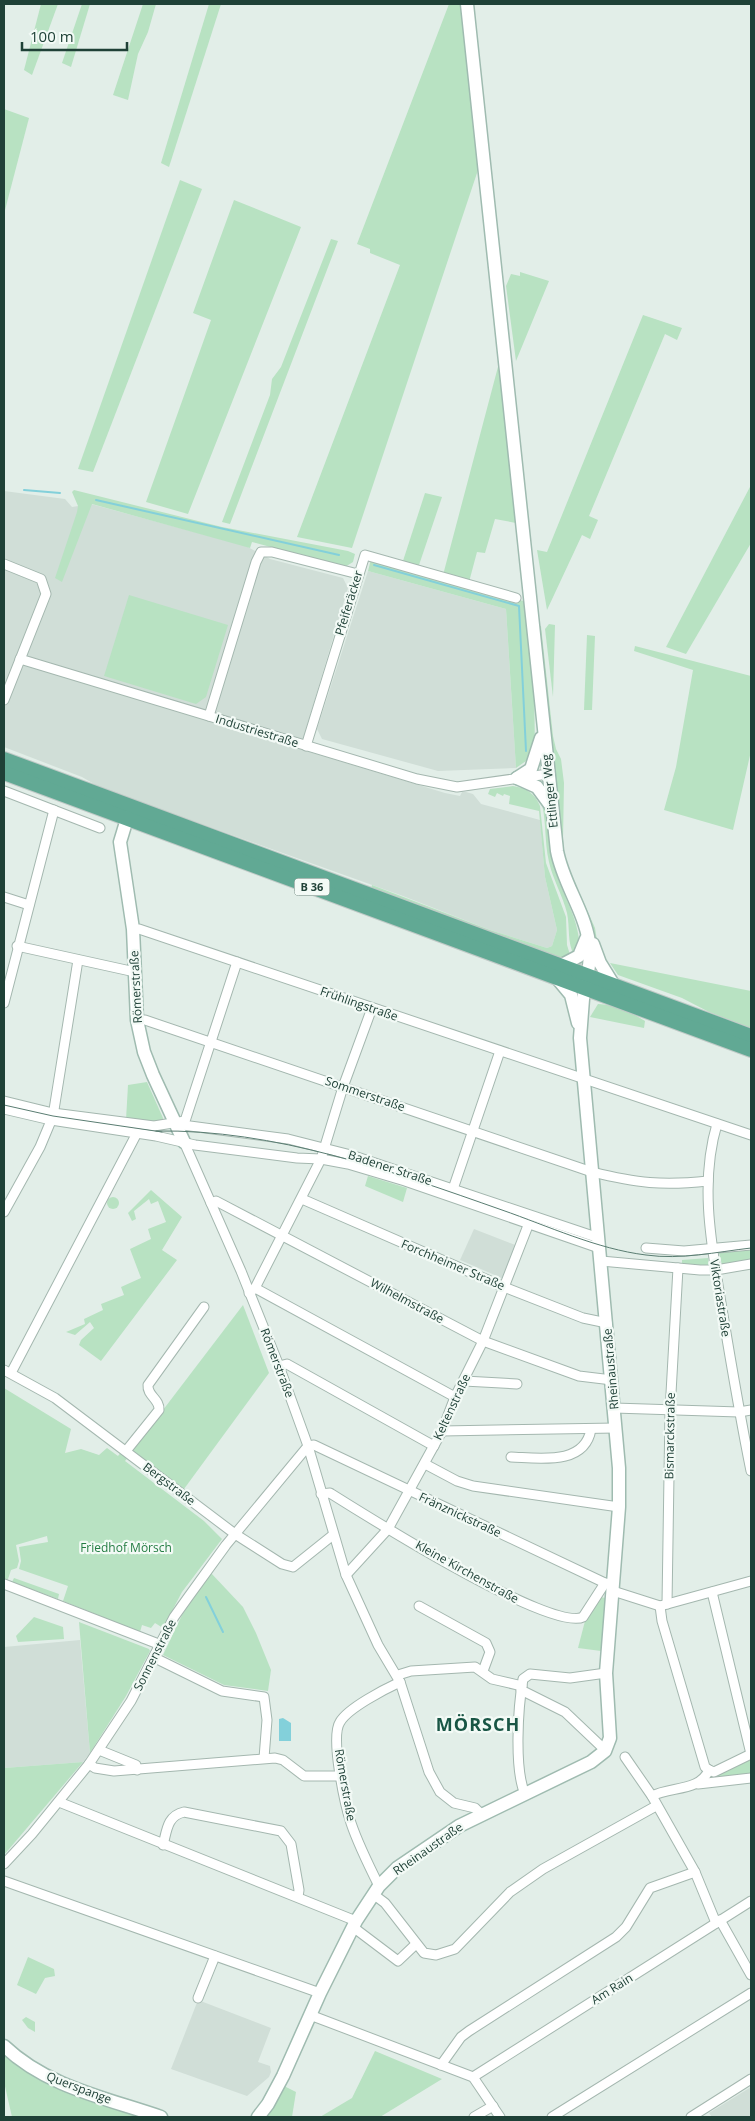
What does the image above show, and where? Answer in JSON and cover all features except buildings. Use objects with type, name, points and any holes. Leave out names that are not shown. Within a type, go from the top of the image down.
[{"type":"main road","points":[[4,747],[29,768]]},
{"type":"main road","name":"B 36","points":[[4,759],[29,768],[129,813]]},
{"type":"main road","name":"B 36","points":[[4,773],[129,813],[559,971],[589,975],[751,1036]]},
{"type":"main road","name":"B 36","points":[[559,971],[586,989],[751,1050]]},
{"type":"street","name":"Ettlinger Weg","points":[[467,4],[544,728],[544,774],[552,806],[560,870],[585,926],[590,950],[589,975],[586,989]]},
{"type":"street","points":[[209,716],[257,557],[261,552],[272,552],[358,574]]},
{"type":"street","name":"Pfeiferäcker","points":[[306,746],[364,555],[516,598]]},
{"type":"street","points":[[4,564],[42,579],[46,588],[46,594],[5,693]]},
{"type":"street","name":"Industriestraße","points":[[20,659],[417,779],[457,787],[544,774]]},
{"type":"street","points":[[544,728],[535,762],[531,769],[518,778],[537,787],[552,806]]},
{"type":"street","points":[[4,791],[100,828]]},
{"type":"street","points":[[4,1002],[17,946],[54,810]]},
{"type":"street","name":"Römerstraße","points":[[129,813],[120,842],[133,930],[137,1020],[144,1052],[252,1291],[308,1446],[346,1575],[378,1645],[399,1678],[347,1713],[340,1722],[337,1739],[341,1776],[351,1822],[376,1890]]},
{"type":"street","points":[[4,897],[29,905]]},
{"type":"street","points":[[580,1038],[571,995],[559,971],[575,959],[584,949],[586,940],[585,926]]},
{"type":"street","points":[[585,926],[600,963],[613,984]]},
{"type":"street","name":"Frühlingstraße","points":[[133,930],[139,929],[751,1135]]},
{"type":"street","points":[[17,946],[135,972]]},
{"type":"street","points":[[4,1212],[40,1147],[52,1117],[78,960]]},
{"type":"street","points":[[175,1124],[185,1121],[237,962]]},
{"type":"street","name":"Rheinaustraße","points":[[258,2117],[268,2104],[283,2076],[320,1993],[354,1924],[376,1890],[397,1868],[432,1843],[481,1814],[591,1762],[605,1750],[610,1730],[606,1673],[610,1586],[619,1507],[616,1428],[580,1038],[586,989]]},
{"type":"street","points":[[372,1008],[343,1087],[321,1159],[283,1236],[252,1291],[455,1397]]},
{"type":"street","name":"Sommerstraße","points":[[137,1020],[145,1020],[212,1042],[592,1172],[652,1184],[670,1185],[708,1181]]},
{"type":"street","points":[[453,1189],[471,1130],[500,1051]]},
{"type":"street","points":[[4,1101],[52,1117]]},
{"type":"street","points":[[4,1109],[52,1117]]},
{"type":"street","name":"Badener Straße","points":[[52,1117],[154,1126],[175,1124],[266,1135],[324,1148],[453,1189],[600,1249]]},
{"type":"street","name":"Badener Straße","points":[[52,1117],[184,1142],[297,1158],[321,1159],[405,1181],[600,1249]]},
{"type":"street","name":"Viktoriastraße","points":[[716,1124],[708,1161],[712,1249],[739,1412],[751,1471]]},
{"type":"street","points":[[7,1371],[137,1133]]},
{"type":"street","name":"Forchheimer Straße","points":[[302,1199],[504,1287],[583,1318],[607,1323]]},
{"type":"street","name":"Wilhelmstraße","points":[[211,1203],[216,1202],[283,1236],[482,1341],[579,1376],[612,1380]]},
{"type":"street","name":"Keltenstraße","points":[[346,1575],[388,1529],[425,1464],[442,1431],[455,1397],[482,1341],[529,1223]]},
{"type":"street","points":[[646,1248],[684,1251],[751,1245]]},
{"type":"street","points":[[600,1249],[678,1268],[716,1270],[751,1264]]},
{"type":"street","name":"Bismarckstraße","points":[[678,1268],[670,1410],[662,1621],[705,1768],[709,1770]]},
{"type":"street","points":[[126,1451],[159,1410],[156,1401],[149,1393],[148,1385],[204,1307]]},
{"type":"street","points":[[279,1366],[287,1364],[434,1446]]},
{"type":"street","name":"Bergstraße","points":[[7,1371],[55,1398],[235,1534],[289,1567],[297,1565],[333,1535]]},
{"type":"street","points":[[464,1380],[517,1384]]},
{"type":"street","points":[[614,1408],[739,1412],[751,1410]]},
{"type":"street","points":[[442,1431],[616,1428]]},
{"type":"street","points":[[511,1457],[556,1458],[578,1452],[587,1440],[590,1429]]},
{"type":"street","name":"Fränznickstraße","points":[[308,1446],[314,1445],[610,1586],[664,1605]]},
{"type":"street","name":"Sonnenstraße","points":[[4,1864],[59,1802],[89,1764],[131,1701],[174,1617],[235,1534],[308,1446]]},
{"type":"street","points":[[425,1464],[473,1486],[619,1507]]},
{"type":"street","name":"Kleine Kirchenstraße","points":[[321,1494],[330,1493],[388,1529],[512,1599],[571,1620],[583,1617],[610,1586]]},
{"type":"street","points":[[664,1605],[751,1581]]},
{"type":"street","points":[[4,1584],[161,1645]]},
{"type":"street","points":[[698,1784],[709,1770],[714,1772],[751,1754],[712,1592]]},
{"type":"street","points":[[419,1606],[490,1647],[483,1671]]},
{"type":"street","points":[[154,1658],[222,1691],[264,1697],[267,1720],[264,1758]]},
{"type":"street","points":[[481,1814],[475,1808],[454,1803],[440,1792],[429,1772],[399,1678],[411,1671],[475,1667],[492,1679],[521,1688],[565,1712],[605,1750]]},
{"type":"street","points":[[525,1794],[522,1787],[519,1750],[523,1679],[530,1674],[570,1678],[606,1673]]},
{"type":"street","points":[[99,1750],[136,1765],[138,1770]]},
{"type":"street","points":[[625,1757],[652,1796],[695,1872],[718,1922],[751,1975]]},
{"type":"street","points":[[89,1764],[95,1768],[114,1771],[264,1758],[284,1760],[304,1776],[341,1776]]},
{"type":"street","points":[[652,1796],[698,1784],[751,1778]]},
{"type":"street","points":[[59,1802],[298,1896],[354,1924],[398,1961],[416,1944]]},
{"type":"street","points":[[376,1890],[416,1944],[430,1955],[443,1954],[455,1949],[510,1892],[543,1869],[656,1806]]},
{"type":"street","points":[[163,1844],[170,1818],[184,1812],[282,1831],[291,1844],[299,1890],[298,1896]]},
{"type":"street","points":[[441,2065],[469,2031],[616,1937],[626,1927],[650,1888],[695,1872]]},
{"type":"street","points":[[4,1881],[320,1993]]},
{"type":"street","name":"Am Rain","points":[[474,2077],[751,1901]]},
{"type":"street","points":[[198,1998],[215,1956]]},
{"type":"street","points":[[552,2117],[751,1993]]},
{"type":"street","points":[[310,2015],[474,2077],[500,2117]]},
{"type":"street","name":"Querspange","points":[[4,2046],[44,2076],[69,2087],[161,2117]]},
{"type":"street","points":[[691,2117],[751,2079]]},
{"type":"street","points":[[474,2117],[493,2106]]},
{"type":"shaded area","points":[[4,491],[65,499],[72,507],[91,504],[246,546],[270,559],[343,578],[348,588],[300,749],[445,793],[460,796],[462,792],[473,794],[481,804],[540,820],[545,877],[557,930],[552,946],[547,948],[490,930],[403,896],[101,788],[82,777],[4,747]]},
{"type":"shaded area","points":[[368,571],[506,609],[516,768],[438,771],[322,739],[317,729]]},
{"type":"shaded area","points":[[474,1229],[518,1246],[504,1279],[460,1260]]},
{"type":"shaded area","points":[[80,1640],[90,1753],[83,1762],[4,1768],[4,1647]]},
{"type":"shaded area","points":[[198,2000],[271,2028],[258,2062],[270,2066],[271,2072],[269,2077],[247,2096],[171,2069]]},
{"type":"shaded area","points":[[751,2087],[751,2117],[712,2117],[709,2113]]},
{"type":"green space","points":[[41,4],[58,4],[32,75],[24,70]]},
{"type":"green space","points":[[82,4],[90,4],[71,67],[62,63]]},
{"type":"green space","points":[[143,4],[156,4],[148,32],[138,54],[128,100],[113,95]]},
{"type":"green space","points":[[209,4],[221,4],[169,167],[161,163]]},
{"type":"green space","points":[[449,4],[461,4],[478,170],[352,548],[297,537],[400,265],[370,253],[370,249],[357,244]]},
{"type":"green space","points":[[4,109],[29,118],[4,214]]},
{"type":"green space","points":[[180,180],[202,189],[93,472],[78,469]]},
{"type":"green space","points":[[234,200],[301,227],[188,514],[146,502],[211,320],[193,313]]},
{"type":"green space","points":[[331,239],[338,241],[230,524],[222,522],[270,395],[272,379],[281,367]]},
{"type":"green space","points":[[520,272],[549,281],[516,361],[506,286],[511,274],[520,276]]},
{"type":"green space","points":[[643,315],[682,328],[677,340],[665,334],[589,516],[598,520],[590,539],[582,535],[547,610],[537,550],[547,552]]},
{"type":"green space","points":[[499,363],[516,523],[495,519],[485,553],[477,552],[469,582],[443,575]]},
{"type":"green space","points":[[751,485],[751,543],[686,654],[666,647]]},
{"type":"green space","points":[[74,490],[222,527],[348,551],[355,554],[353,562],[345,567],[252,542],[250,548],[92,504],[62,582],[55,578],[77,512],[78,506],[72,492]]},
{"type":"green space","points":[[425,493],[442,497],[418,568],[402,564]]},
{"type":"green space","points":[[371,559],[527,602],[534,685],[535,748],[526,761],[516,768],[506,609],[368,571]]},
{"type":"green space","points":[[129,595],[228,625],[206,697],[196,704],[104,676]]},
{"type":"green space","points":[[549,624],[555,625],[553,697],[545,629]]},
{"type":"green space","points":[[538,626],[541,626],[553,736],[561,759],[564,783],[563,839],[565,861],[595,928],[599,953],[593,928],[564,862]]},
{"type":"green space","points":[[587,635],[595,636],[592,710],[584,710]]},
{"type":"green space","points":[[635,646],[751,676],[751,751],[733,830],[664,810],[676,767],[693,670],[634,651]]},
{"type":"green space","points":[[513,786],[530,792],[540,806],[546,863],[566,917],[567,945],[571,958],[560,960],[371,890],[372,885],[490,930],[547,948],[552,946],[557,930],[545,877],[539,811],[509,804],[510,796],[504,794],[503,796],[497,793],[495,797],[488,794],[490,789]]},
{"type":"green space","points":[[540,797],[547,812],[552,857],[556,874],[579,936],[574,955],[567,913],[549,862],[544,813]]},
{"type":"green space","points":[[610,963],[751,991],[751,1028],[709,1012],[682,998],[618,975]]},
{"type":"green space","points":[[598,1004],[617,1007],[634,1015],[645,1021],[644,1028],[590,1017]]},
{"type":"green space","points":[[147,1082],[163,1118],[163,1123],[126,1120],[128,1085]]},
{"type":"green space","points":[[368,1176],[407,1188],[403,1202],[365,1186]]},
{"type":"green space","points":[[151,1190],[182,1217],[162,1250],[177,1260],[101,1361],[79,1345],[81,1340],[94,1328],[90,1322],[75,1335],[66,1332],[85,1324],[84,1319],[103,1310],[101,1304],[124,1295],[121,1287],[141,1278],[130,1249],[151,1239],[148,1229],[166,1222],[158,1201],[151,1204],[149,1199],[134,1211],[136,1219],[132,1221],[128,1213]]},
{"type":"green space","points":[[111,1197],[115,1197],[119,1203],[115,1209],[111,1209],[107,1205],[107,1201]]},
{"type":"green space","points":[[751,1247],[751,1260],[722,1265],[719,1253],[721,1251]]},
{"type":"green space","points":[[708,1258],[709,1267],[682,1264],[682,1260]]},
{"type":"green space","points":[[243,1305],[269,1373],[184,1489],[133,1452],[134,1448]]},
{"type":"green space","name":"Friedhof Mörsch","points":[[4,1388],[71,1429],[65,1453],[81,1449],[99,1455],[107,1448],[118,1456],[122,1451],[129,1456],[125,1461],[204,1521],[222,1539],[182,1592],[163,1628],[155,1623],[151,1628],[142,1625],[140,1632],[63,1601],[68,1586],[19,1569],[21,1561],[19,1547],[48,1542],[47,1536],[16,1545],[19,1561],[17,1568],[11,1570],[7,1582],[4,1581]]},
{"type":"green space","points":[[211,1573],[243,1607],[256,1633],[271,1670],[268,1691],[224,1685],[163,1655],[182,1615]]},
{"type":"green space","points":[[14,1578],[59,1594],[58,1599],[12,1582]]},
{"type":"green space","points":[[600,1597],[606,1598],[601,1651],[578,1648],[585,1621]]},
{"type":"green space","points":[[34,1617],[63,1627],[64,1639],[18,1642],[16,1636]]},
{"type":"green space","points":[[79,1622],[150,1651],[126,1696],[90,1753]]},
{"type":"green space","points":[[751,1759],[751,1774],[711,1780],[710,1778]]},
{"type":"green space","points":[[83,1762],[4,1855],[4,1768]]},
{"type":"green space","points":[[28,1957],[54,1969],[55,1976],[45,1978],[36,1994],[17,1985]]},
{"type":"green space","points":[[26,2017],[35,2022],[35,2032],[28,2028],[22,2020]]},
{"type":"green space","points":[[375,2051],[442,2079],[380,2117],[320,2117],[352,2098]]},
{"type":"green space","points":[[4,2054],[19,2066],[53,2085],[71,2093],[145,2117],[12,2117],[4,2082]]},
{"type":"green space","points":[[282,2085],[296,2092],[292,2117],[264,2117]]},
{"type":"water","points":[[283,1718],[291,1723],[291,1741],[279,1741],[279,1719]]},
{"type":"waterway","points":[[24,490],[60,493]]},
{"type":"waterway","points":[[96,500],[339,555]]},
{"type":"waterway","points":[[374,565],[519,606],[526,751]]},
{"type":"waterway","points":[[206,1597],[223,1632]]},
{"type":"tram line","points":[[4,1105],[53,1116],[162,1132]]},
{"type":"tram line","points":[[156,1131],[200,1132],[245,1137],[332,1155],[418,1181],[609,1248],[628,1252],[672,1257],[751,1248]]},
{"type":"district","name":"MÖRSCH","points":[[478,1725]]}]
